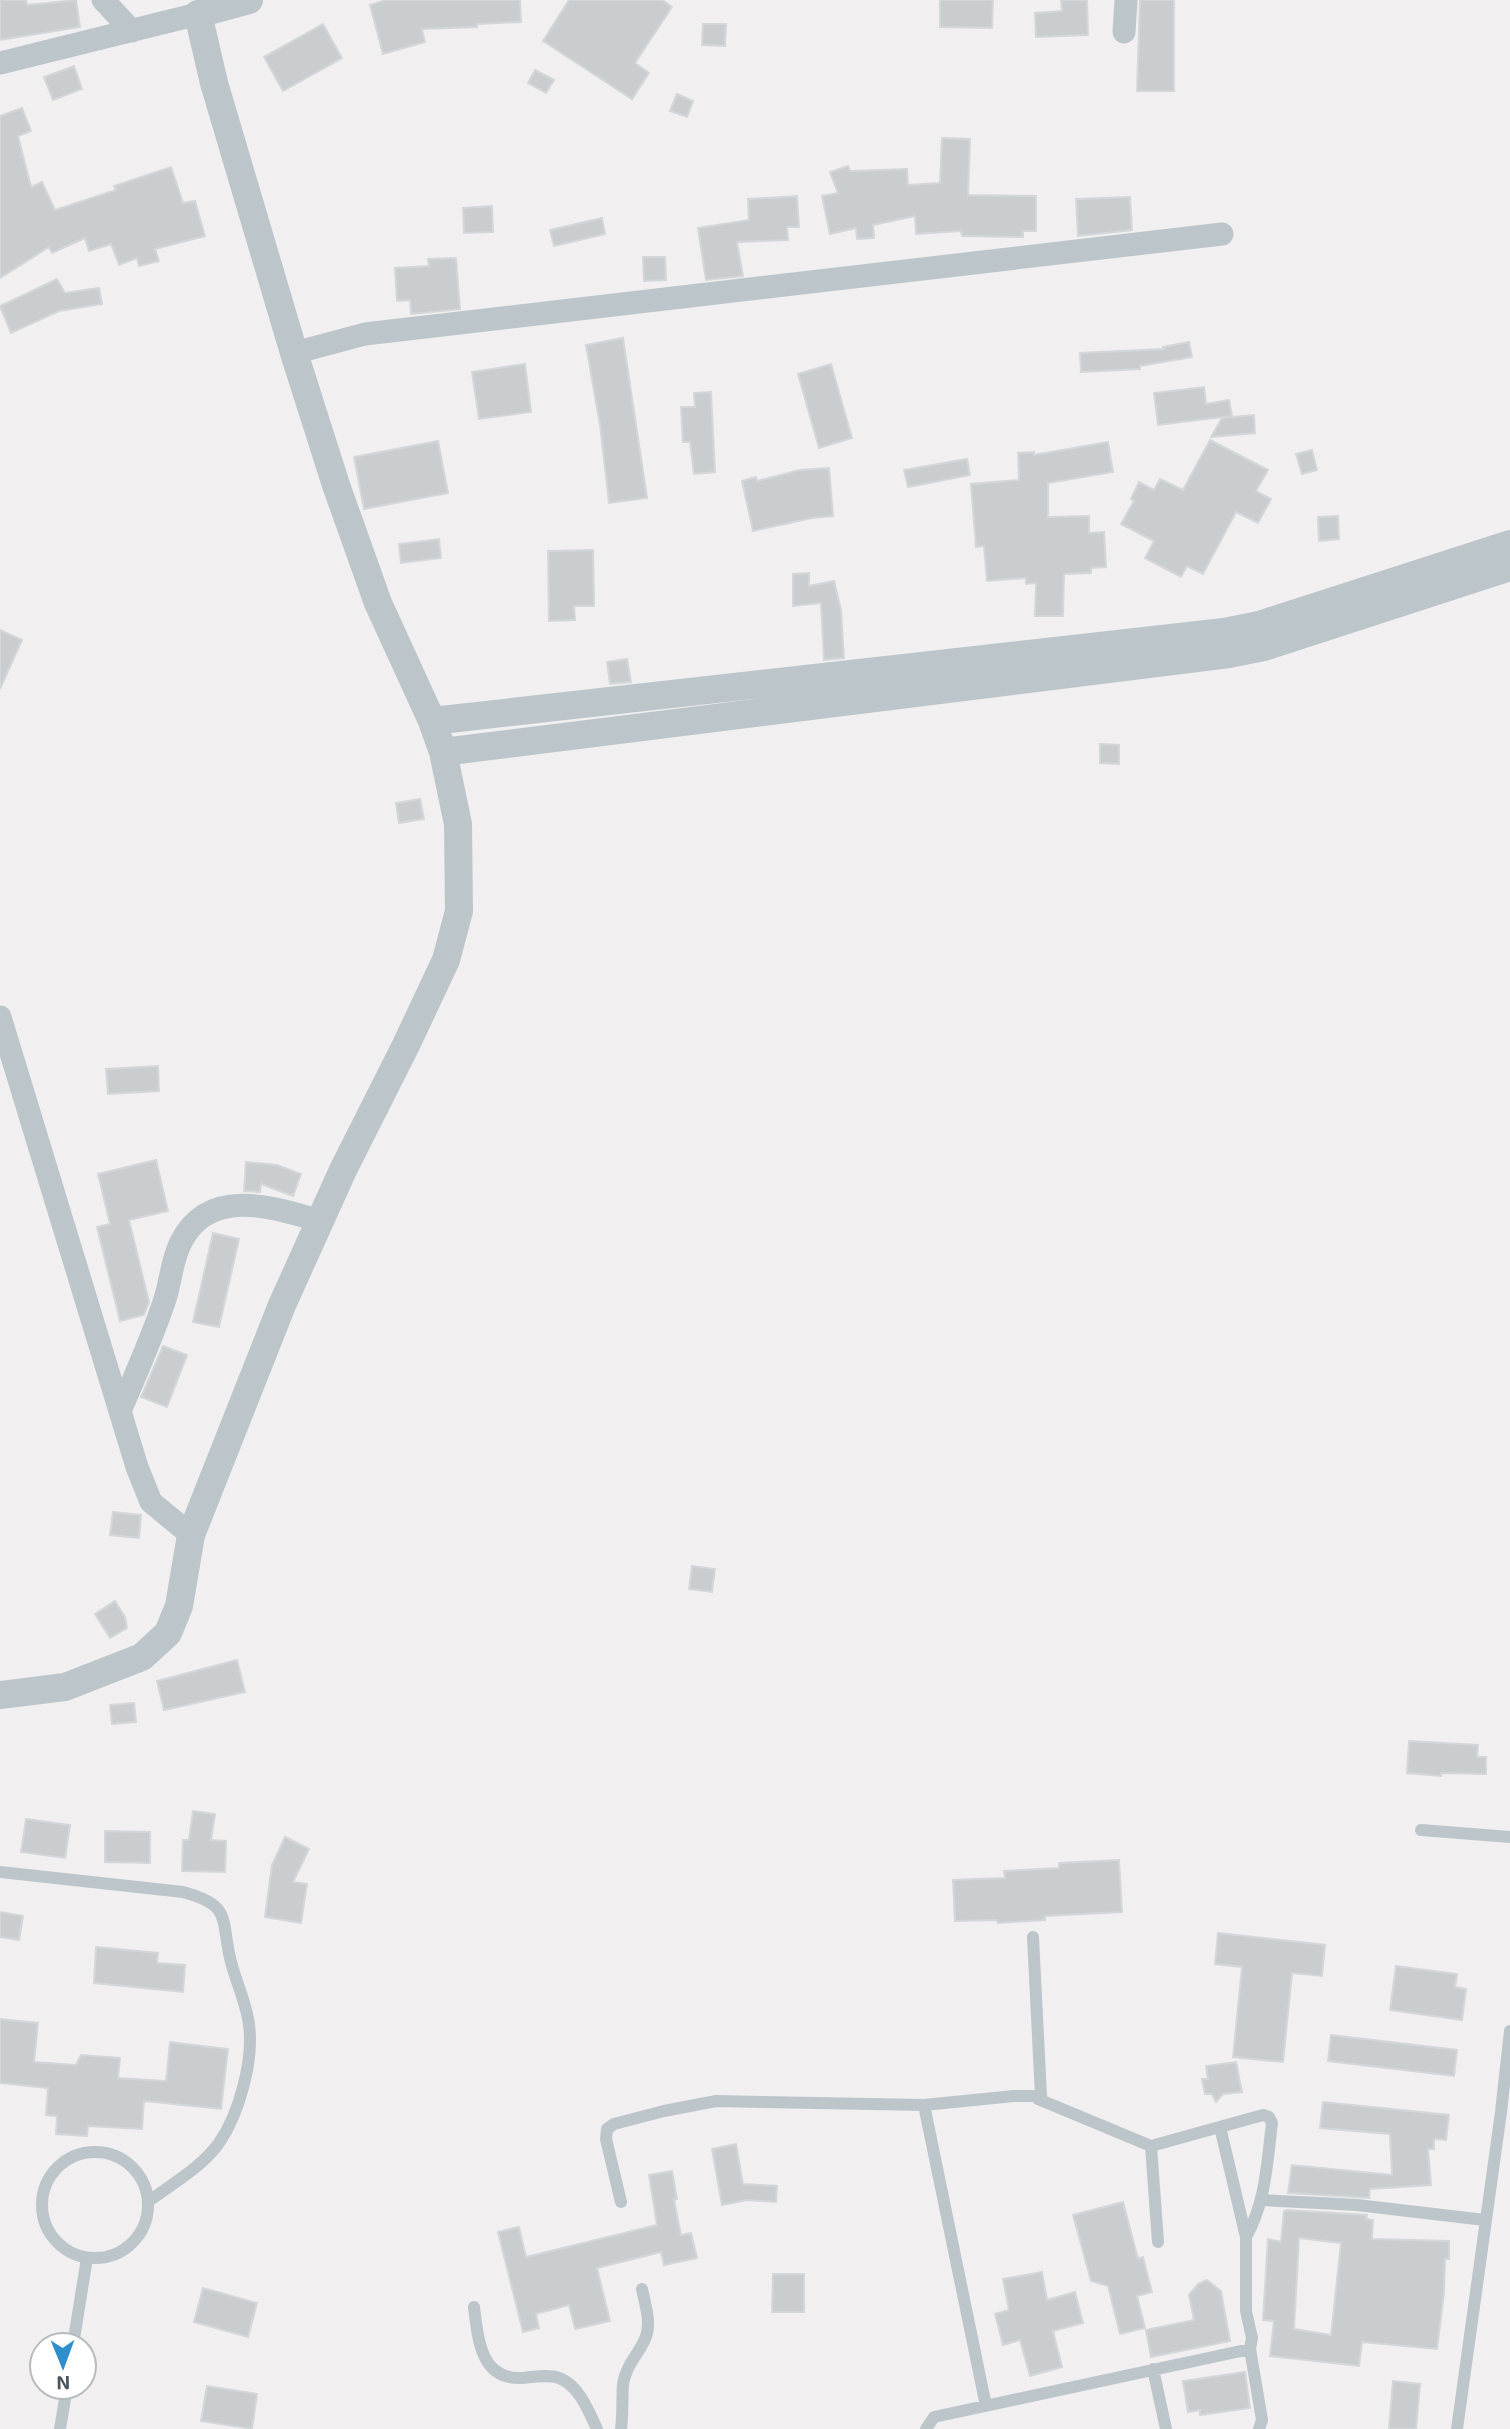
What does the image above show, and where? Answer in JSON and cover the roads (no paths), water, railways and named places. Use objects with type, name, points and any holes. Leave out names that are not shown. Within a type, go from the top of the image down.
[{"type":"street","points":[[103,0],[132,31]]},
{"type":"street","points":[[0,63],[248,0]]},
{"type":"street","points":[[1124,32],[1126,0]]},
{"type":"street","points":[[0,1695],[65,1687],[142,1657],[168,1633],[179,1606],[191,1535],[282,1306],[446,960],[459,911],[458,824],[443,752],[432,721],[378,603],[336,485],[293,353],[214,83],[198,14]]},
{"type":"street","points":[[293,353],[365,334],[1222,234]]},
{"type":"street","points":[[432,721],[1224,632],[1259,625],[1510,544]]},
{"type":"street","points":[[443,752],[1229,654],[1264,647],[1510,567]]},
{"type":"street","points":[[0,1017],[137,1467],[151,1502],[191,1535]]},
{"type":"street","points":[[121,1409],[166,1296],[179,1244],[191,1225],[211,1210],[241,1205],[270,1206],[320,1222]]},
{"type":"lane","points":[[1421,1829],[1510,1837]]},
{"type":"lane","points":[[0,1872],[183,1892],[205,1898],[218,1907],[226,1928],[229,1955],[249,2025],[248,2060],[239,2102],[218,2143],[191,2170],[149,2201]]},
{"type":"lane","points":[[1033,1937],[1041,2096],[1038,2099],[1150,2146],[1263,2115],[1269,2117],[1272,2123],[1261,2200],[1255,2221],[1246,2237]]},
{"type":"lane","points":[[1457,2429],[1510,2031]]},
{"type":"lane","points":[[621,2202],[606,2139],[607,2129],[614,2124],[716,2101],[924,2105],[1041,2096]]},
{"type":"lane","points":[[924,2105],[986,2406]]},
{"type":"lane","points":[[1220,2127],[1246,2237],[1246,2311],[1262,2420],[1259,2429]]},
{"type":"lane","points":[[1150,2146],[1158,2242]]},
{"type":"lane","points":[[95,2151],[126,2161],[138,2172],[146,2186],[149,2201],[148,2217],[142,2232],[132,2244],[103,2258],[87,2258],[58,2244],[48,2231],[41,2201],[45,2185],[53,2171],[65,2160],[95,2151]]},
{"type":"lane","points":[[1261,2200],[1357,2205],[1485,2220]]},
{"type":"lane","points":[[75,2331],[87,2258]]},
{"type":"lane","points":[[621,2429],[624,2409],[623,2384],[629,2363],[647,2337],[648,2317],[642,2289]]},
{"type":"lane","points":[[474,2307],[480,2348],[491,2367],[505,2376],[560,2378],[574,2388],[589,2410],[597,2429]]},
{"type":"lane","points":[[926,2429],[934,2417],[1250,2349]]},
{"type":"lane","points":[[1153,2369],[1166,2429]]},
{"type":"lane","points":[[60,2429],[65,2401]]}]
